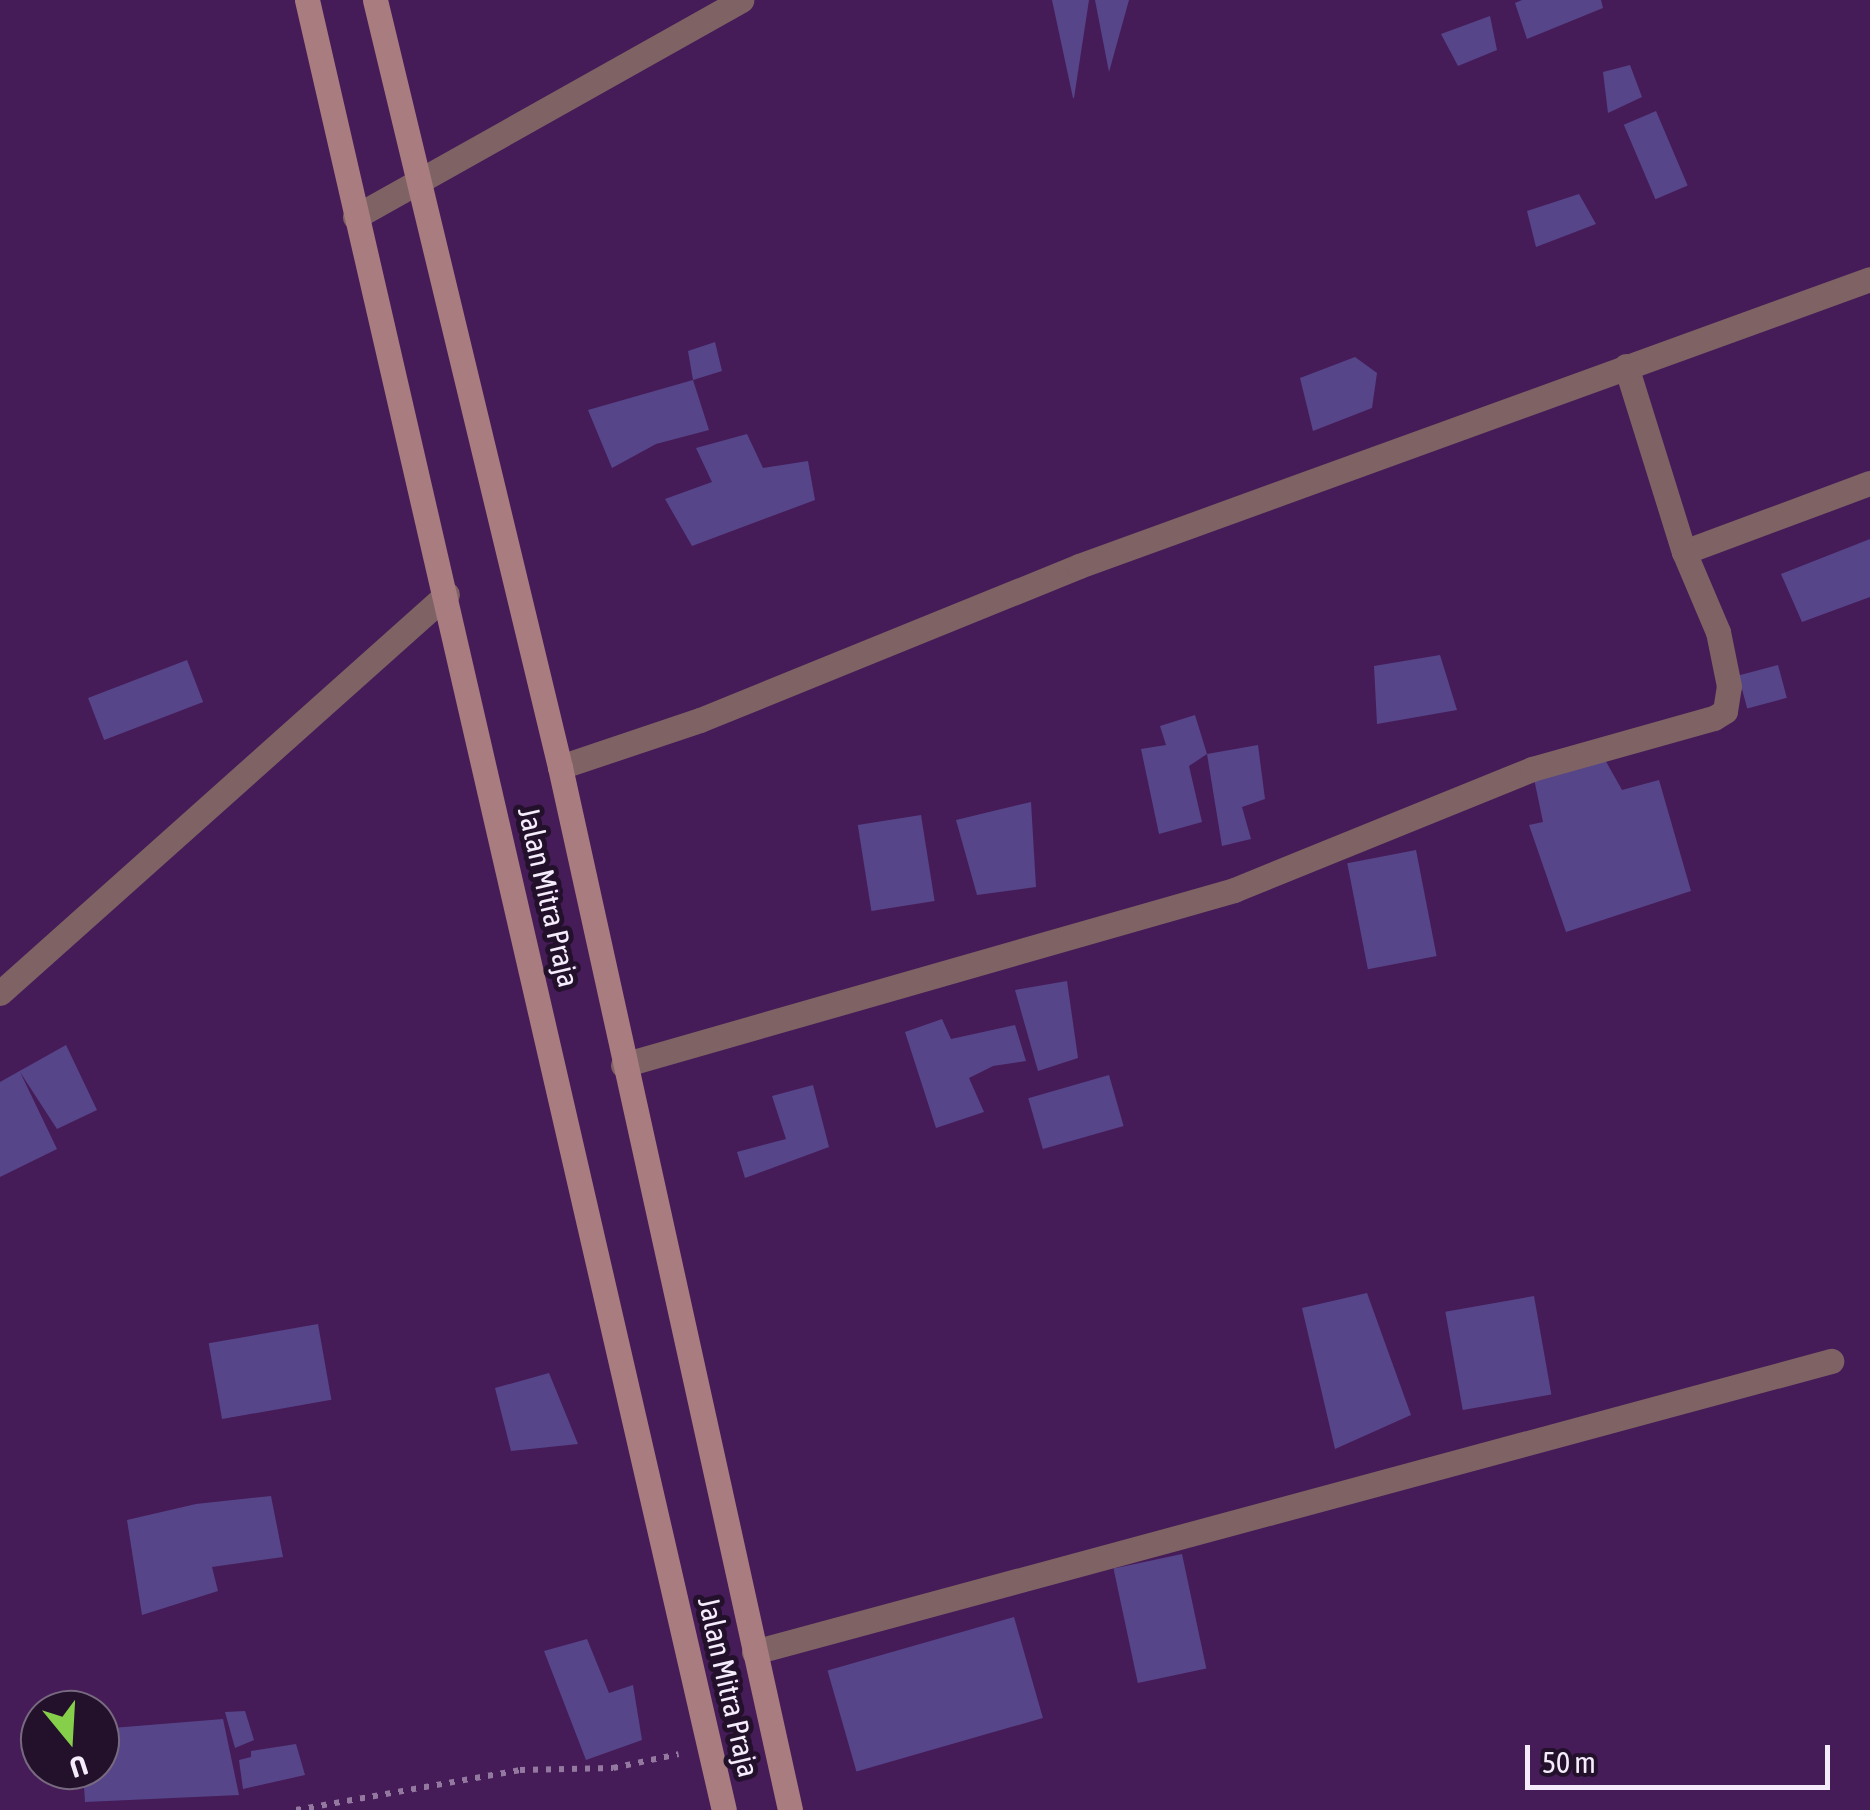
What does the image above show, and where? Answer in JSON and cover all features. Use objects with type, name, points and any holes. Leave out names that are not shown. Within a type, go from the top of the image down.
[{"type":"street","name":"Jalan Mitra Praja","points":[[307,0],[354,218],[447,594],[724,1810]]},
{"type":"street","name":"Jalan Mitra Praja","points":[[375,0],[560,767],[790,1810]]},
{"type":"street","points":[[354,218],[741,0]]},
{"type":"street","points":[[560,767],[700,720],[1079,566],[1870,278]]},
{"type":"street","points":[[623,1065],[1234,890],[1532,769],[1684,723],[1714,718],[1726,710],[1729,686],[1718,632],[1684,552],[1626,366]]},
{"type":"street","points":[[1684,552],[1870,483]]},
{"type":"street","points":[[0,992],[447,594]]},
{"type":"street","points":[[754,1652],[1831,1361]]},
{"type":"path","points":[[296,1810],[520,1770],[613,1768],[710,1747]]},
{"type":"building","points":[[1052,0],[1089,0],[1074,98],[1073,98]]},
{"type":"building","points":[[1095,0],[1129,0],[1109,72]]},
{"type":"building","points":[[1601,0],[1603,8],[1527,39],[1515,3]]},
{"type":"building","points":[[1490,16],[1497,50],[1458,66],[1441,34]]},
{"type":"building","points":[[1630,65],[1642,97],[1608,113],[1603,72]]},
{"type":"building","points":[[1656,111],[1688,186],[1655,199],[1624,125]]},
{"type":"building","points":[[1579,194],[1596,224],[1536,247],[1527,211]]},
{"type":"building","points":[[715,342],[722,371],[693,380],[688,351]]},
{"type":"building","points":[[1355,357],[1377,373],[1372,408],[1313,431],[1300,378]]},
{"type":"building","points":[[693,380],[709,430],[656,444],[612,468],[588,410]]},
{"type":"building","points":[[747,434],[763,468],[808,461],[815,500],[692,546],[665,499],[712,482],[696,448]]},
{"type":"building","points":[[1870,539],[1870,597],[1802,622],[1781,574]]},
{"type":"building","points":[[1440,655],[1457,710],[1377,724],[1374,666]]},
{"type":"building","points":[[187,660],[203,702],[104,740],[88,698]]},
{"type":"building","points":[[1778,665],[1787,698],[1747,708],[1738,676]]},
{"type":"building","points":[[1195,715],[1207,754],[1189,766],[1202,822],[1159,834],[1141,749],[1166,745],[1160,726]]},
{"type":"building","points":[[1258,745],[1265,799],[1242,807],[1251,839],[1222,846],[1207,754]]},
{"type":"building","points":[[1599,749],[1622,790],[1659,780],[1691,891],[1566,932],[1529,825],[1543,822],[1532,769]]},
{"type":"building","points":[[1031,802],[1036,887],[977,895],[956,820]]},
{"type":"building","points":[[921,815],[935,901],[871,911],[858,825]]},
{"type":"building","points":[[1416,850],[1437,956],[1368,969],[1347,863]]},
{"type":"building","points":[[1067,981],[1078,1058],[1038,1071],[1015,990]]},
{"type":"building","points":[[942,1019],[951,1039],[1015,1025],[1026,1061],[993,1066],[969,1078],[984,1112],[936,1128],[905,1032]]},
{"type":"building","points":[[66,1045],[97,1110],[57,1129],[20,1072],[57,1149],[0,1177],[0,1082]]},
{"type":"building","points":[[1109,1075],[1124,1126],[1043,1149],[1028,1098]]},
{"type":"building","points":[[813,1085],[829,1147],[745,1178],[737,1152],[786,1139],[772,1096]]},
{"type":"building","points":[[1367,1293],[1411,1415],[1335,1449],[1302,1308]]},
{"type":"building","points":[[1534,1296],[1551,1394],[1463,1410],[1445,1312]]},
{"type":"building","points":[[318,1324],[331,1400],[222,1419],[209,1343]]},
{"type":"building","points":[[549,1373],[578,1444],[511,1451],[495,1388]]},
{"type":"building","points":[[271,1496],[283,1557],[212,1567],[218,1591],[142,1615],[127,1520],[196,1504]]},
{"type":"building","points":[[1182,1554],[1206,1668],[1138,1683],[1114,1569]]},
{"type":"building","points":[[1014,1617],[1043,1718],[856,1771],[828,1670]]},
{"type":"building","points":[[587,1639],[609,1693],[633,1685],[642,1740],[586,1760],[544,1651]]},
{"type":"building","points":[[245,1711],[254,1740],[235,1748],[225,1712]]},
{"type":"building","points":[[223,1719],[239,1795],[85,1802],[84,1790],[120,1790],[120,1727]]},
{"type":"building","points":[[296,1744],[305,1775],[243,1789],[239,1760],[251,1757],[251,1751]]}]
